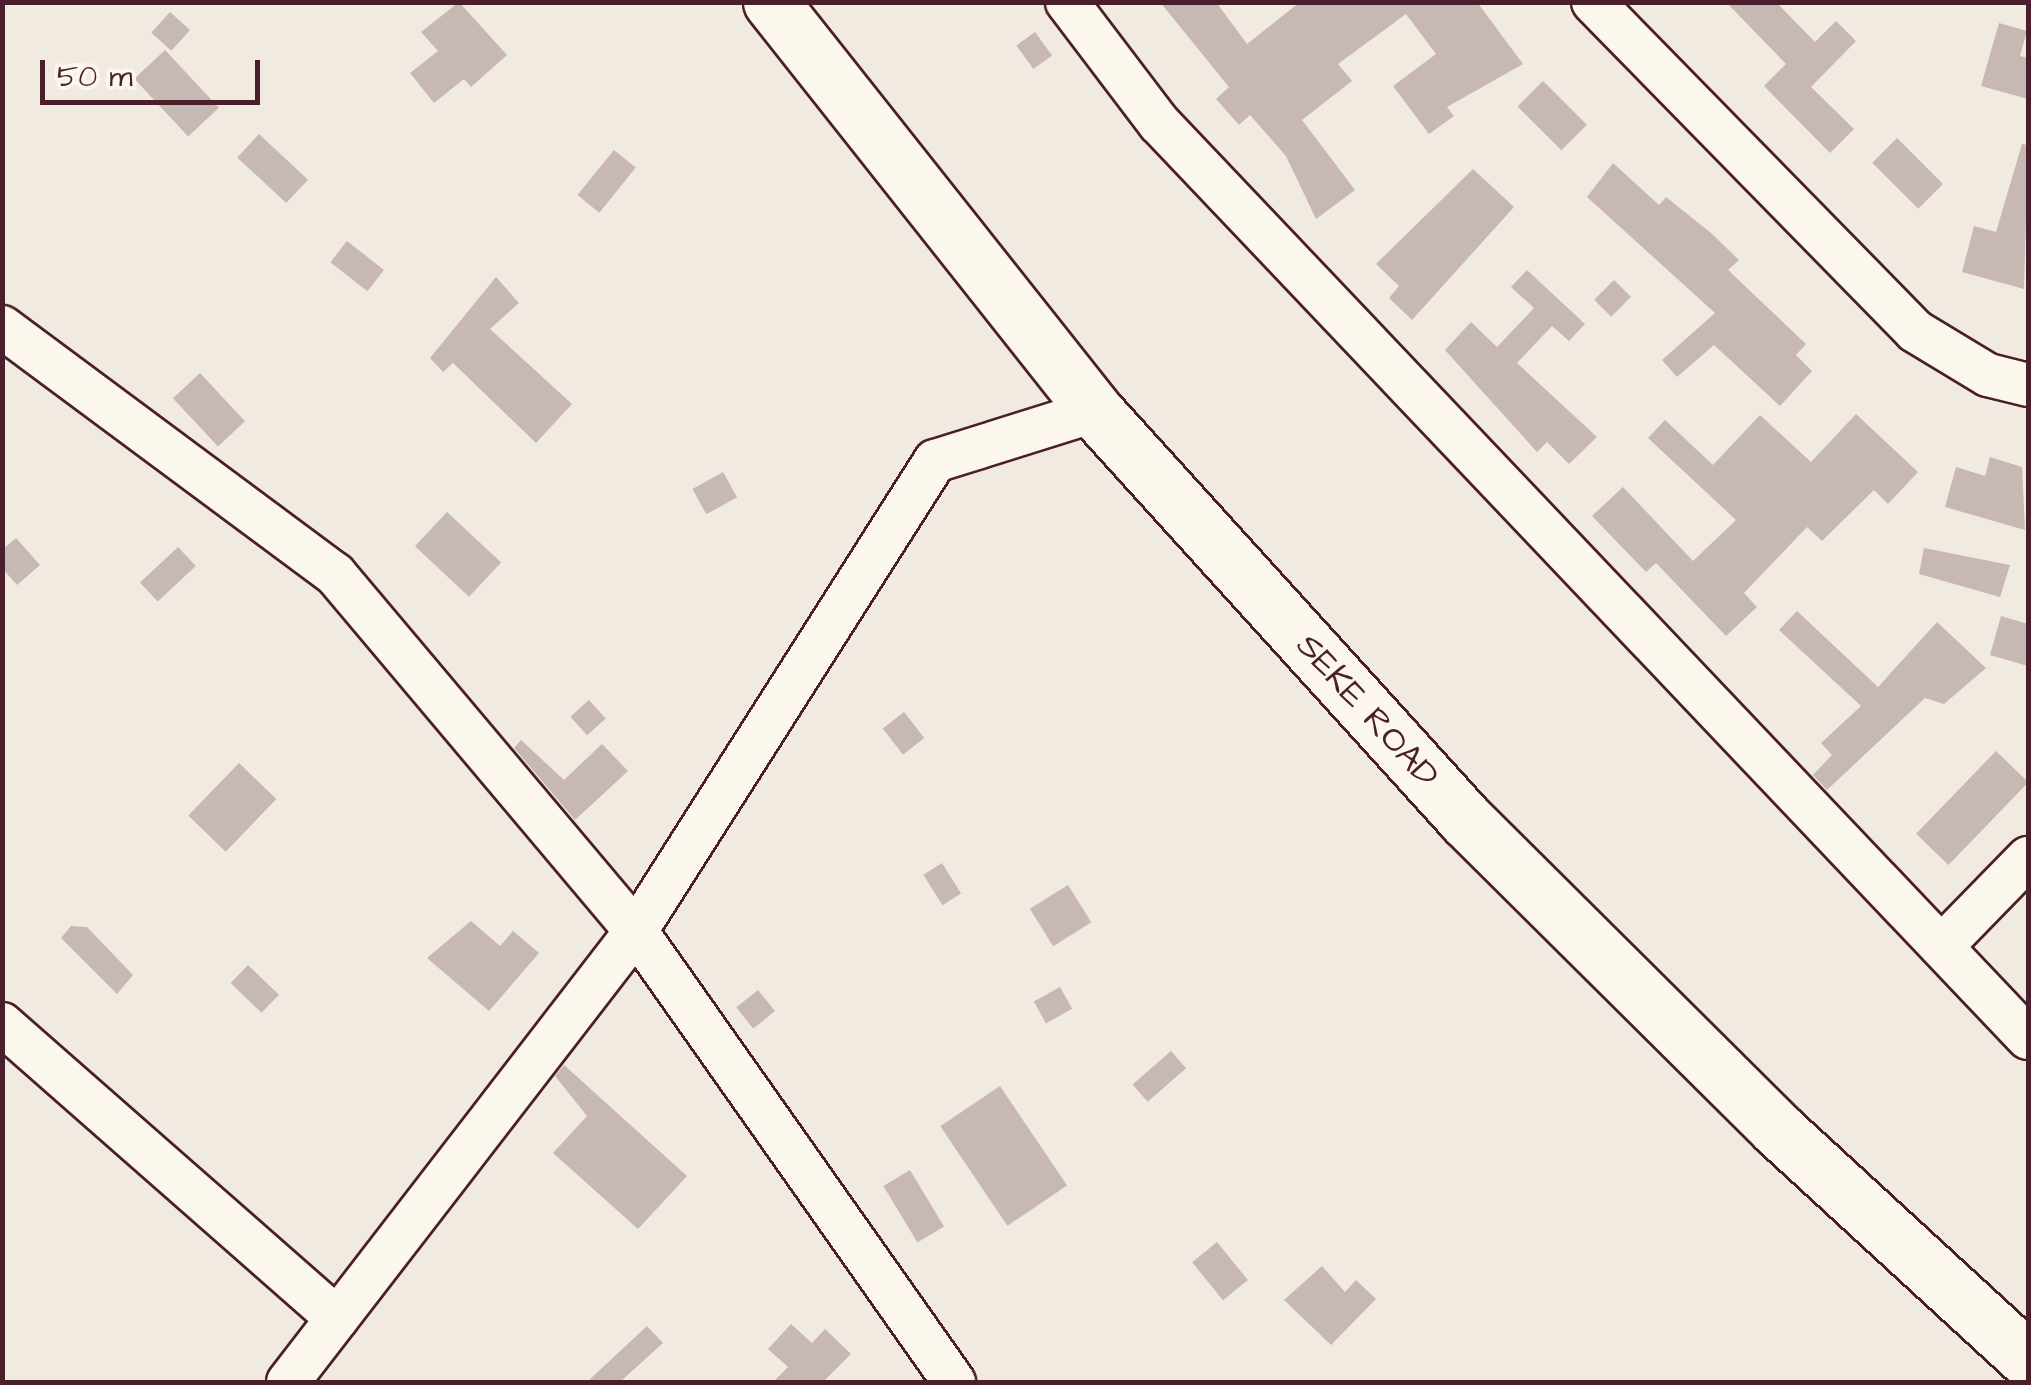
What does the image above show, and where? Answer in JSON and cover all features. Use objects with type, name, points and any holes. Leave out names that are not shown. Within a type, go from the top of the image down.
[{"type":"main road","name":"SEKE ROAD","points":[[771,2],[1095,411],[1466,820],[1777,1129],[2028,1360]]},
{"type":"street","points":[[1067,2],[1159,123],[2028,1038]]},
{"type":"street","points":[[1593,2],[1914,331],[1988,375],[2028,385]]},
{"type":"street","points":[[2,327],[334,574],[636,931],[954,1382]]},
{"type":"street","points":[[288,1382],[636,931],[935,461],[1095,411]]},
{"type":"street","points":[[1942,945],[2028,858]]},
{"type":"street","points":[[2,1024],[336,1318]]},
{"type":"building","points":[[459,2],[507,55],[471,87],[464,79],[434,103],[410,73],[438,51],[421,32]]},
{"type":"building","points":[[1160,2],[1216,2],[1247,44],[1299,3],[1477,2],[1523,64],[1447,107],[1454,116],[1429,134],[1393,86],[1436,54],[1406,14],[1338,64],[1352,81],[1302,120],[1355,190],[1316,219],[1286,156],[1250,115],[1239,125],[1216,99],[1229,87]]},
{"type":"building","points":[[1726,2],[1776,2],[1815,42],[1836,21],[1856,41],[1811,87],[1854,129],[1830,153],[1764,86],[1786,64]]},
{"type":"building","points":[[170,12],[190,30],[171,51],[151,33]]},
{"type":"building","points":[[1999,23],[2027,31],[2020,56],[2028,58],[2028,99],[1981,86]]},
{"type":"building","points":[[1035,32],[1052,55],[1033,69],[1016,46]]},
{"type":"building","points":[[165,50],[219,108],[188,136],[134,79]]},
{"type":"building","points":[[1543,81],[1587,125],[1561,150],[1518,106]]},
{"type":"building","points":[[259,134],[308,180],[286,203],[237,157]]},
{"type":"building","points":[[1897,138],[1943,184],[1918,209],[1872,163]]},
{"type":"building","points":[[2022,144],[2028,145],[2024,289],[1962,272],[1974,226],[1996,232]]},
{"type":"building","points":[[614,150],[636,168],[599,213],[577,195]]},
{"type":"building","points":[[1613,163],[1659,205],[1666,197],[1711,233],[1739,260],[1728,270],[1806,344],[1796,355],[1812,371],[1780,406],[1714,345],[1677,377],[1662,360],[1715,313],[1587,197]]},
{"type":"building","points":[[1473,169],[1514,207],[1412,320],[1389,298],[1399,286],[1376,264]]},
{"type":"building","points":[[347,241],[384,270],[367,291],[330,262]]},
{"type":"building","points":[[1527,270],[1585,324],[1569,341],[1552,326],[1517,363],[1597,437],[1569,464],[1547,442],[1537,452],[1445,350],[1471,322],[1497,347],[1534,308],[1511,287]]},
{"type":"building","points":[[496,277],[519,303],[490,329],[572,404],[536,443],[453,363],[443,372],[430,358]]},
{"type":"building","points":[[1614,280],[1631,297],[1611,317],[1594,300]]},
{"type":"building","points":[[200,373],[245,421],[218,447],[173,398]]},
{"type":"building","points":[[1856,414],[1918,472],[1888,504],[1874,490],[1822,541],[1807,527],[1744,593],[1757,607],[1726,636],[1656,563],[1646,572],[1592,516],[1623,487],[1693,561],[1736,520],[1648,438],[1665,420],[1713,465],[1760,415],[1811,462]]},
{"type":"building","points":[[1990,457],[2022,467],[2025,530],[1945,507],[1956,467],[1985,476]]},
{"type":"building","points":[[723,472],[737,497],[706,514],[692,489]]},
{"type":"building","points":[[447,512],[501,562],[469,597],[415,546]]},
{"type":"building","points":[[16,538],[40,565],[17,585],[2,568],[2,550]]},
{"type":"building","points":[[178,547],[196,566],[158,601],[140,582]]},
{"type":"building","points":[[1924,548],[2010,565],[2000,597],[1919,574]]},
{"type":"building","points":[[1797,611],[1878,687],[1937,622],[1986,668],[1944,704],[1925,698],[1827,790],[1813,775],[1832,755],[1821,743],[1861,706],[1779,630]]},
{"type":"building","points":[[2001,616],[2028,624],[2028,666],[1990,655]]},
{"type":"building","points":[[589,700],[606,719],[587,735],[570,717]]},
{"type":"building","points":[[904,712],[924,738],[903,755],[883,729]]},
{"type":"building","points":[[521,740],[564,780],[602,744],[628,771],[575,820],[514,748]]},
{"type":"building","points":[[1996,751],[2028,783],[1948,865],[1916,834]]},
{"type":"building","points":[[239,763],[276,799],[226,852],[188,816]]},
{"type":"building","points":[[942,863],[961,894],[942,905],[923,875]]},
{"type":"building","points":[[1068,885],[1091,922],[1053,946],[1030,909]]},
{"type":"building","points":[[471,921],[500,946],[513,931],[539,953],[489,1011],[427,958]]},
{"type":"building","points":[[71,926],[87,927],[133,975],[117,994],[61,938]]},
{"type":"building","points":[[248,965],[279,995],[262,1013],[231,983]]},
{"type":"building","points":[[1060,987],[1072,1009],[1046,1023],[1034,1002]]},
{"type":"building","points":[[758,990],[775,1011],[753,1029],[736,1008]]},
{"type":"building","points":[[1171,1051],[1186,1068],[1148,1102],[1133,1084]]},
{"type":"building","points":[[564,1065],[687,1176],[638,1229],[553,1153],[587,1116],[555,1076]]},
{"type":"building","points":[[1000,1086],[1067,1185],[1007,1226],[940,1126]]},
{"type":"building","points":[[910,1170],[944,1227],[917,1243],[883,1186]]},
{"type":"building","points":[[1217,1242],[1248,1280],[1223,1300],[1192,1262]]},
{"type":"building","points":[[1322,1266],[1345,1292],[1356,1280],[1376,1299],[1331,1345],[1284,1300]]},
{"type":"building","points":[[791,1324],[812,1343],[825,1329],[851,1354],[823,1382],[773,1382],[788,1367],[768,1349]]},
{"type":"building","points":[[647,1326],[663,1343],[620,1382],[587,1382]]}]
